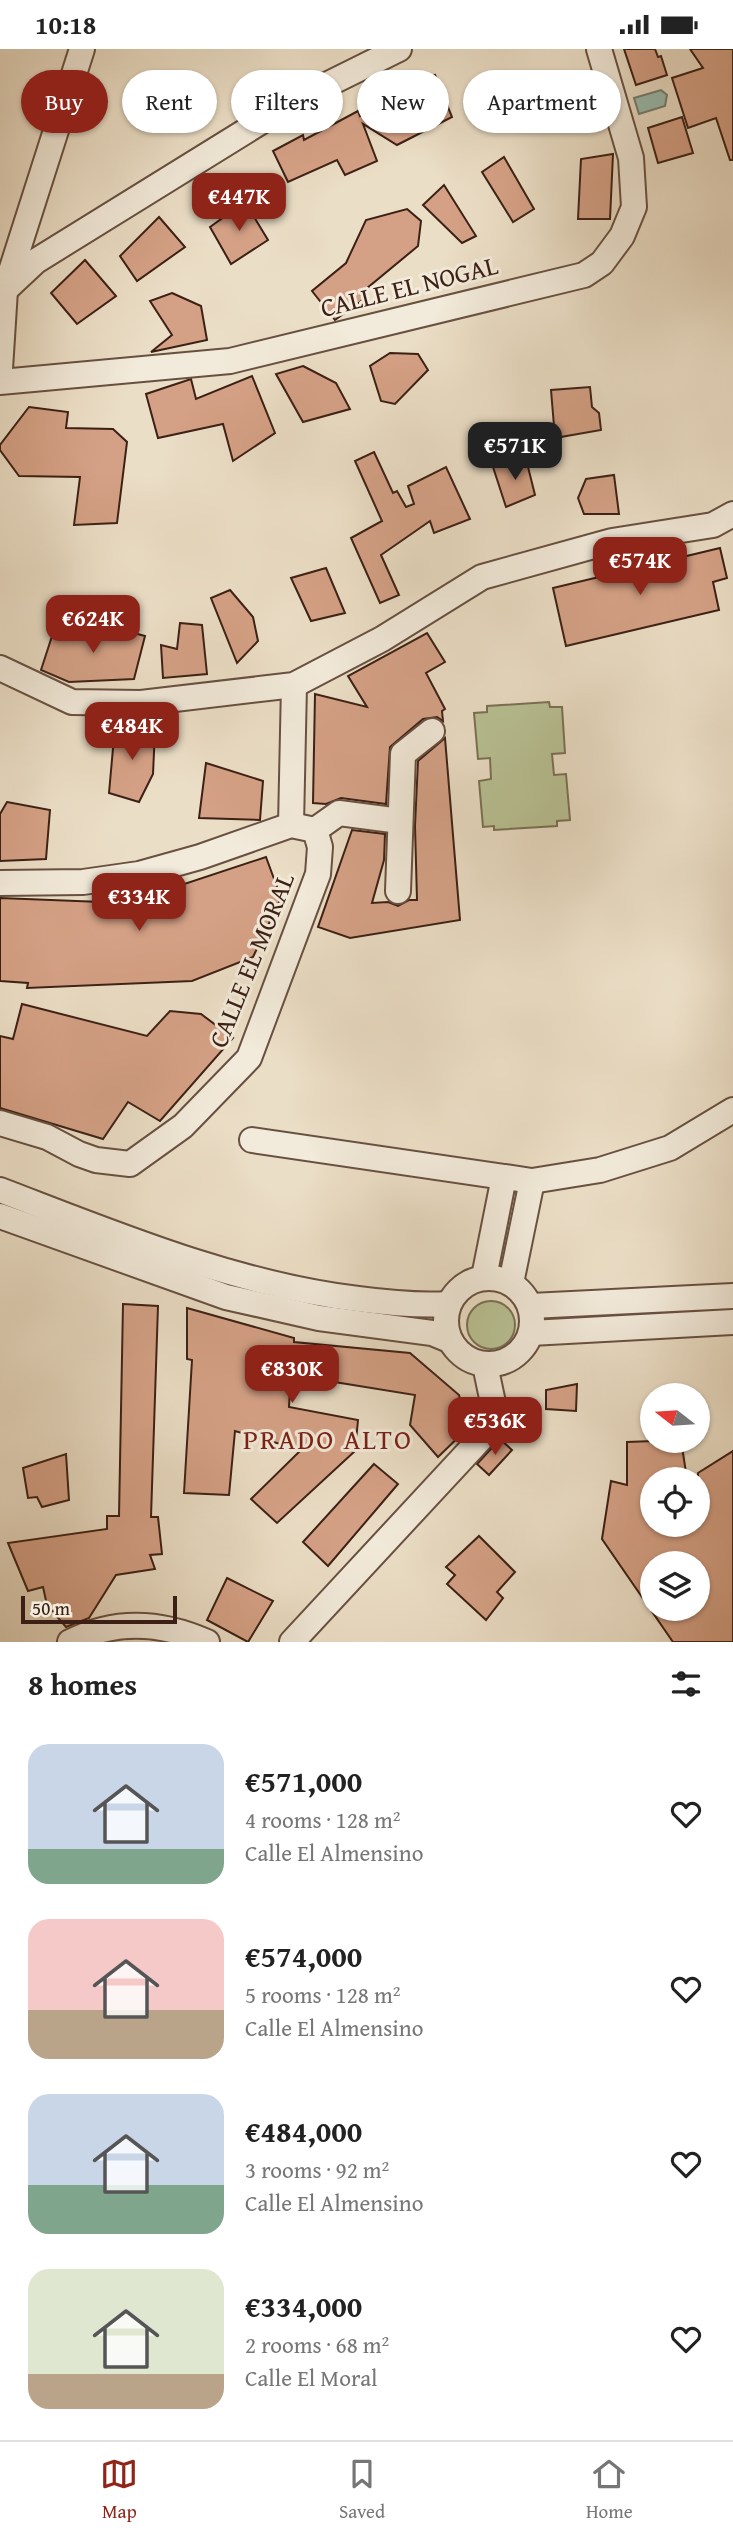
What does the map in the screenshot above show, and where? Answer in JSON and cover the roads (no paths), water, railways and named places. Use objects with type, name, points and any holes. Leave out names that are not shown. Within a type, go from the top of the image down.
[{"type":"street","points":[[0,369],[5,290],[82,49]]},
{"type":"street","points":[[5,290],[36,261],[296,100],[400,49]]},
{"type":"street","name":"CALLE EL NOGAL","points":[[0,382],[230,361],[584,275],[602,263],[622,236],[634,207],[631,158],[599,49]]},
{"type":"street","points":[[0,668],[72,702],[141,703],[294,685],[382,639],[482,577],[612,541],[713,525],[733,514]]},
{"type":"street","points":[[294,685],[303,828],[339,813],[400,821]]},
{"type":"street","points":[[398,891],[403,754],[432,731]]},
{"type":"street","name":"CALLE EL MORAL","points":[[0,883],[83,881],[139,874],[303,828],[320,847],[318,874],[249,1058],[183,1126],[130,1164],[96,1160],[47,1137],[0,1123]]},
{"type":"street","points":[[252,1140],[532,1181],[600,1170],[670,1148],[733,1110]]},
{"type":"street","points":[[484,1277],[504,1177]]},
{"type":"street","points":[[511,1283],[532,1181]]},
{"type":"street","points":[[0,1190],[173,1253],[265,1282],[343,1297],[399,1304],[449,1304]]},
{"type":"street","points":[[0,1216],[226,1297],[319,1318],[432,1333],[449,1340]]},
{"type":"street","points":[[484,1277],[511,1283],[523,1293],[531,1306],[531,1333],[523,1349],[509,1360],[485,1365],[471,1361],[458,1352],[449,1340],[445,1322],[449,1304],[463,1285],[484,1277]]},
{"type":"street","points":[[531,1306],[733,1296]]},
{"type":"street","points":[[531,1333],[733,1322]]},
{"type":"street","points":[[292,1642],[486,1433],[496,1417],[485,1365]]},
{"type":"street","points":[[70,1642],[96,1631],[140,1624],[174,1629],[207,1642]]},
{"type":"water","points":[[661,90],[667,95],[665,106],[639,114],[634,98]]},
{"type":"district","name":"PRADO ALTO","points":[[328,1438]]}]
